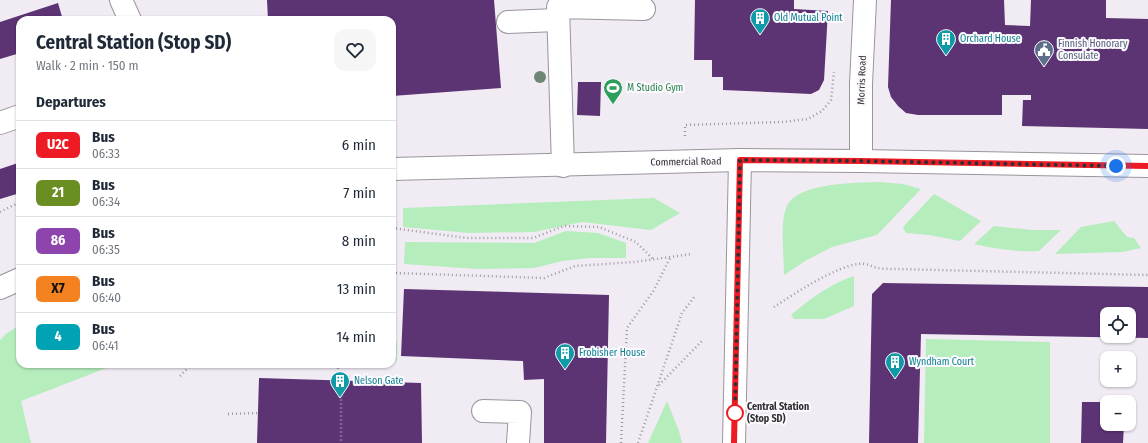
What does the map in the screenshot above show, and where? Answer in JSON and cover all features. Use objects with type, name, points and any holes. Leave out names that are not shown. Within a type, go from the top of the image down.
[{"type":"street","points":[[121,0],[128,16]]},
{"type":"street","name":"Morris Road","points":[[861,161],[861,84],[865,0]]},
{"type":"street","points":[[563,166],[557,20],[558,7],[644,9]]},
{"type":"street","points":[[508,22],[557,20]]},
{"type":"street","points":[[0,122],[16,117]]},
{"type":"street","points":[[734,443],[740,160]]},
{"type":"street","name":"Commercial Road","points":[[396,169],[563,166],[674,161],[740,160],[1148,166]]},
{"type":"street","points":[[0,288],[16,281]]},
{"type":"street","points":[[483,411],[520,412],[518,443]]},
{"type":"path","points":[[685,136],[685,125],[783,122],[808,119],[822,111],[831,100],[834,70]]},
{"type":"path","points":[[0,212],[16,204]]},
{"type":"path","points":[[396,229],[467,238],[532,238],[564,226],[599,227],[636,242],[654,260]]},
{"type":"path","points":[[396,273],[544,278],[575,266],[654,260],[692,254]]},
{"type":"path","points":[[620,443],[627,328],[654,290],[671,258]]},
{"type":"path","points":[[774,307],[831,273],[859,264],[878,268],[896,269],[1148,275]]},
{"type":"path","points":[[638,443],[682,313],[695,296]]},
{"type":"path","points":[[657,386],[702,341]]},
{"type":"path","points":[[180,376],[188,368]]},
{"type":"path","points":[[338,368],[341,380],[341,443]]},
{"type":"path","points":[[228,414],[258,413]]},
{"type":"green space","points":[[879,182],[903,184],[921,189],[877,235],[832,247],[805,261],[784,275],[783,223],[786,208],[792,199],[802,193],[828,186]]},
{"type":"green space","points":[[934,194],[981,221],[960,241],[929,235],[906,233],[903,227]]},
{"type":"green space","points":[[654,198],[680,213],[651,230],[582,222],[534,232],[469,233],[403,227],[403,208]]},
{"type":"green space","points":[[1114,221],[1127,237],[1134,238],[1141,248],[1122,252],[1055,254],[1081,227]]},
{"type":"green space","points":[[994,226],[1032,230],[1061,230],[1039,251],[1006,250],[974,244]]},
{"type":"green space","points":[[566,231],[598,233],[626,243],[626,258],[590,258],[562,261],[534,268],[477,269],[404,264],[405,242],[534,243]]},
{"type":"green space","points":[[854,276],[854,306],[824,319],[794,319],[791,315],[821,292],[845,279]]},
{"type":"green space","points":[[16,327],[16,368],[107,368],[21,401],[31,443],[0,443],[0,340]]},
{"type":"green space","points":[[926,339],[1050,342],[1050,443],[924,443]]},
{"type":"green space","points":[[396,341],[397,341],[396,361]]},
{"type":"green space","points":[[667,401],[679,431],[682,443],[648,443]]},
{"type":"building","points":[[267,0],[494,0],[501,88],[396,96],[396,16],[268,16]]},
{"type":"building","name":"Old Mutual Point","points":[[695,0],[794,0],[794,9],[828,11],[824,80],[819,90],[811,94],[723,90],[723,77],[712,77],[712,60],[694,60]]},
{"type":"building","points":[[891,0],[1004,0],[1005,25],[1030,26],[1031,0],[1106,0],[1106,18],[1148,19],[1148,129],[1022,126],[1023,100],[1031,100],[1031,95],[1002,95],[1002,115],[918,115],[906,113],[891,97],[888,87]]},
{"type":"building","points":[[58,3],[62,16],[18,16]]},
{"type":"building","points":[[16,17],[16,54],[0,59],[0,22]]},
{"type":"building","points":[[578,82],[601,82],[600,116],[577,115]]},
{"type":"building","points":[[16,164],[16,194],[0,199],[0,169]]},
{"type":"building","name":"Wyndham Court","points":[[883,283],[1148,287],[1148,338],[1136,338],[1136,307],[1100,307],[1100,337],[921,334],[918,443],[869,443],[872,294]]},
{"type":"building","name":"Frobisher House","points":[[404,289],[609,295],[606,443],[544,443],[544,379],[524,380],[523,361],[401,356]]},
{"type":"building","name":"Nelson Gate","points":[[259,378],[421,383],[422,443],[257,443]]},
{"type":"building","points":[[1082,402],[1100,402],[1100,431],[1124,431],[1123,443],[1081,443]]},
{"type":"bus line","name":"U2C","points":[[734,443],[740,160],[1148,166]]},
{"type":"place","name":"Old Mutual Point","points":[[760,35]]},
{"type":"place","name":"Orchard House","points":[[946,56]]},
{"type":"place","name":"Finnish Honorary Consulate","points":[[1044,67]]},
{"type":"place","name":"M Studio Gym","points":[[613,105]]},
{"type":"place","name":"Frobisher House","points":[[565,370]]},
{"type":"place","name":"Wyndham Court","points":[[895,379]]},
{"type":"place","name":"Nelson Gate","points":[[340,398]]},
{"type":"place","name":"Central Station (Stop SD)","points":[[735,413]]},
{"type":"route","points":[[735,413],[738,322],[740,160],[1116,166]]}]
